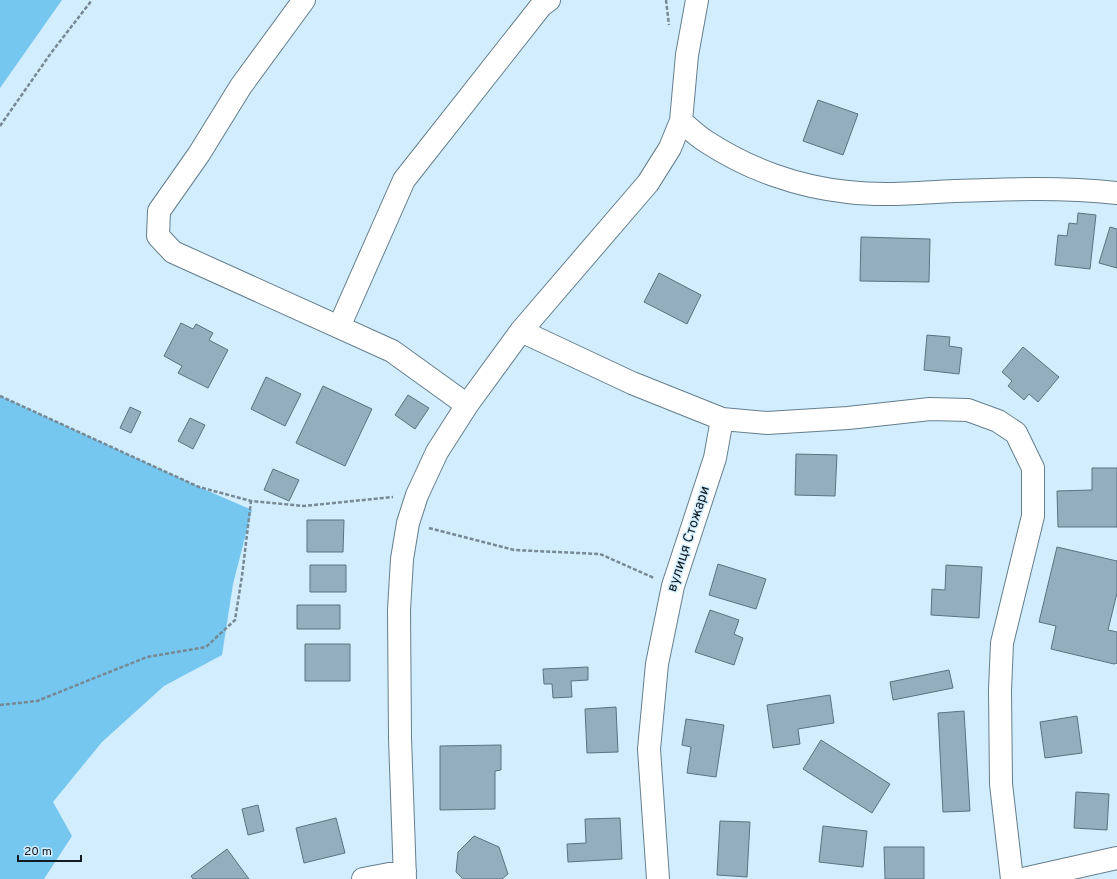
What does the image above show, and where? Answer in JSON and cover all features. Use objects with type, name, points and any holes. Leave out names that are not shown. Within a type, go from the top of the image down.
[{"type":"street","points":[[304,0],[241,86],[199,154],[159,211],[158,236],[173,252],[392,351],[467,405]]},
{"type":"street","points":[[339,327],[404,180],[541,6],[549,0]]},
{"type":"street","points":[[363,879],[405,875],[400,738],[399,610],[402,559],[408,523],[417,495],[437,452],[467,405],[521,331],[648,183],[670,148],[681,121],[687,55],[697,0]]},
{"type":"street","points":[[681,121],[706,141],[744,163],[778,177],[812,186],[847,192],[888,194],[1011,189],[1090,190],[1117,193]]},
{"type":"street","points":[[521,331],[632,383],[722,419],[766,423],[848,418],[930,409],[968,410],[998,421],[1016,432],[1033,468],[1033,516],[1002,643],[1000,690],[1001,784],[1012,879]]},
{"type":"street","name":"вулиця Стожари","points":[[658,879],[649,749],[657,664],[673,586],[715,458],[722,419]]},
{"type":"street","points":[[1024,879],[1117,858]]},
{"type":"path","points":[[0,126],[51,52],[92,0]]},
{"type":"path","points":[[0,396],[199,487],[251,501],[304,506],[417,495]]},
{"type":"path","points":[[0,705],[36,701],[147,658],[206,647],[235,620],[251,501]]},
{"type":"path","points":[[408,523],[514,550],[600,554],[673,586]]},
{"type":"shaded area","points":[[0,0],[62,0],[0,88]]},
{"type":"shaded area","points":[[0,396],[252,510],[233,584],[222,655],[164,686],[102,742],[53,802],[72,836],[44,879],[0,879]]},
{"type":"building","points":[[818,100],[858,114],[843,155],[803,141]]},
{"type":"building","points":[[1078,213],[1096,215],[1090,269],[1055,265],[1058,235],[1067,236],[1069,223],[1077,224]]},
{"type":"building","points":[[1110,227],[1117,229],[1117,268],[1099,263]]},
{"type":"building","points":[[861,237],[930,239],[929,282],[860,281]]},
{"type":"building","points":[[659,273],[701,295],[687,324],[644,302]]},
{"type":"building","points":[[181,323],[193,329],[196,324],[213,333],[209,340],[228,350],[208,388],[178,373],[182,366],[164,356]]},
{"type":"building","points":[[927,335],[950,337],[949,346],[962,348],[959,374],[924,370]]},
{"type":"building","points":[[1023,347],[1059,377],[1038,402],[1029,394],[1024,400],[1008,386],[1012,381],[1002,372]]},
{"type":"building","points":[[266,377],[301,394],[285,426],[251,409]]},
{"type":"building","points":[[323,386],[372,409],[345,466],[296,443]]},
{"type":"building","points":[[408,395],[429,408],[415,429],[395,415]]},
{"type":"building","points":[[130,407],[141,412],[131,433],[120,428]]},
{"type":"building","points":[[190,418],[205,425],[193,449],[178,441]]},
{"type":"building","points":[[796,454],[837,455],[835,496],[795,495]]},
{"type":"building","points":[[1092,468],[1117,468],[1117,527],[1058,527],[1057,491],[1092,490]]},
{"type":"building","points":[[273,469],[299,480],[289,501],[264,490]]},
{"type":"building","points":[[307,520],[344,520],[343,552],[307,552]]},
{"type":"building","points":[[1057,547],[1117,561],[1117,593],[1108,630],[1117,632],[1117,663],[1114,664],[1051,649],[1056,626],[1039,622]]},
{"type":"building","points":[[718,564],[766,579],[756,609],[709,595]]},
{"type":"building","points":[[310,565],[346,565],[346,592],[310,592]]},
{"type":"building","points":[[946,565],[982,567],[979,618],[931,615],[932,589],[945,590]]},
{"type":"building","points":[[297,605],[340,605],[340,629],[297,629]]},
{"type":"building","points":[[710,610],[739,620],[734,634],[743,638],[734,665],[695,652]]},
{"type":"building","points":[[305,644],[350,644],[350,681],[305,681]]},
{"type":"building","points":[[588,667],[588,680],[571,681],[572,697],[553,698],[552,684],[544,684],[543,669]]},
{"type":"building","points":[[949,670],[953,688],[893,700],[890,682]]},
{"type":"building","points":[[830,695],[834,723],[798,729],[800,744],[773,748],[767,705]]},
{"type":"building","points":[[616,707],[618,752],[587,753],[585,709]]},
{"type":"building","points":[[964,711],[970,811],[943,812],[938,713]]},
{"type":"building","points":[[1077,716],[1082,753],[1045,758],[1040,722]]},
{"type":"building","points":[[686,719],[724,725],[716,777],[687,773],[691,747],[682,745]]},
{"type":"building","points":[[821,740],[890,784],[872,813],[803,769]]},
{"type":"building","points":[[501,745],[501,770],[495,771],[495,809],[440,810],[440,746]]},
{"type":"building","points":[[1076,792],[1109,794],[1107,830],[1074,828]]},
{"type":"building","points":[[258,805],[264,831],[248,835],[242,809]]},
{"type":"building","points":[[336,818],[345,853],[304,863],[296,828]]},
{"type":"building","points":[[620,818],[622,859],[568,862],[567,844],[586,843],[585,819]]},
{"type":"building","points":[[720,821],[750,822],[747,877],[717,875]]},
{"type":"building","points":[[823,826],[867,831],[863,867],[819,862]]},
{"type":"building","points":[[474,836],[499,847],[508,874],[502,879],[463,879],[456,872],[458,852]]},
{"type":"building","points":[[884,847],[924,847],[924,879],[885,879]]},
{"type":"building","points":[[227,849],[249,879],[193,879],[191,876]]}]
